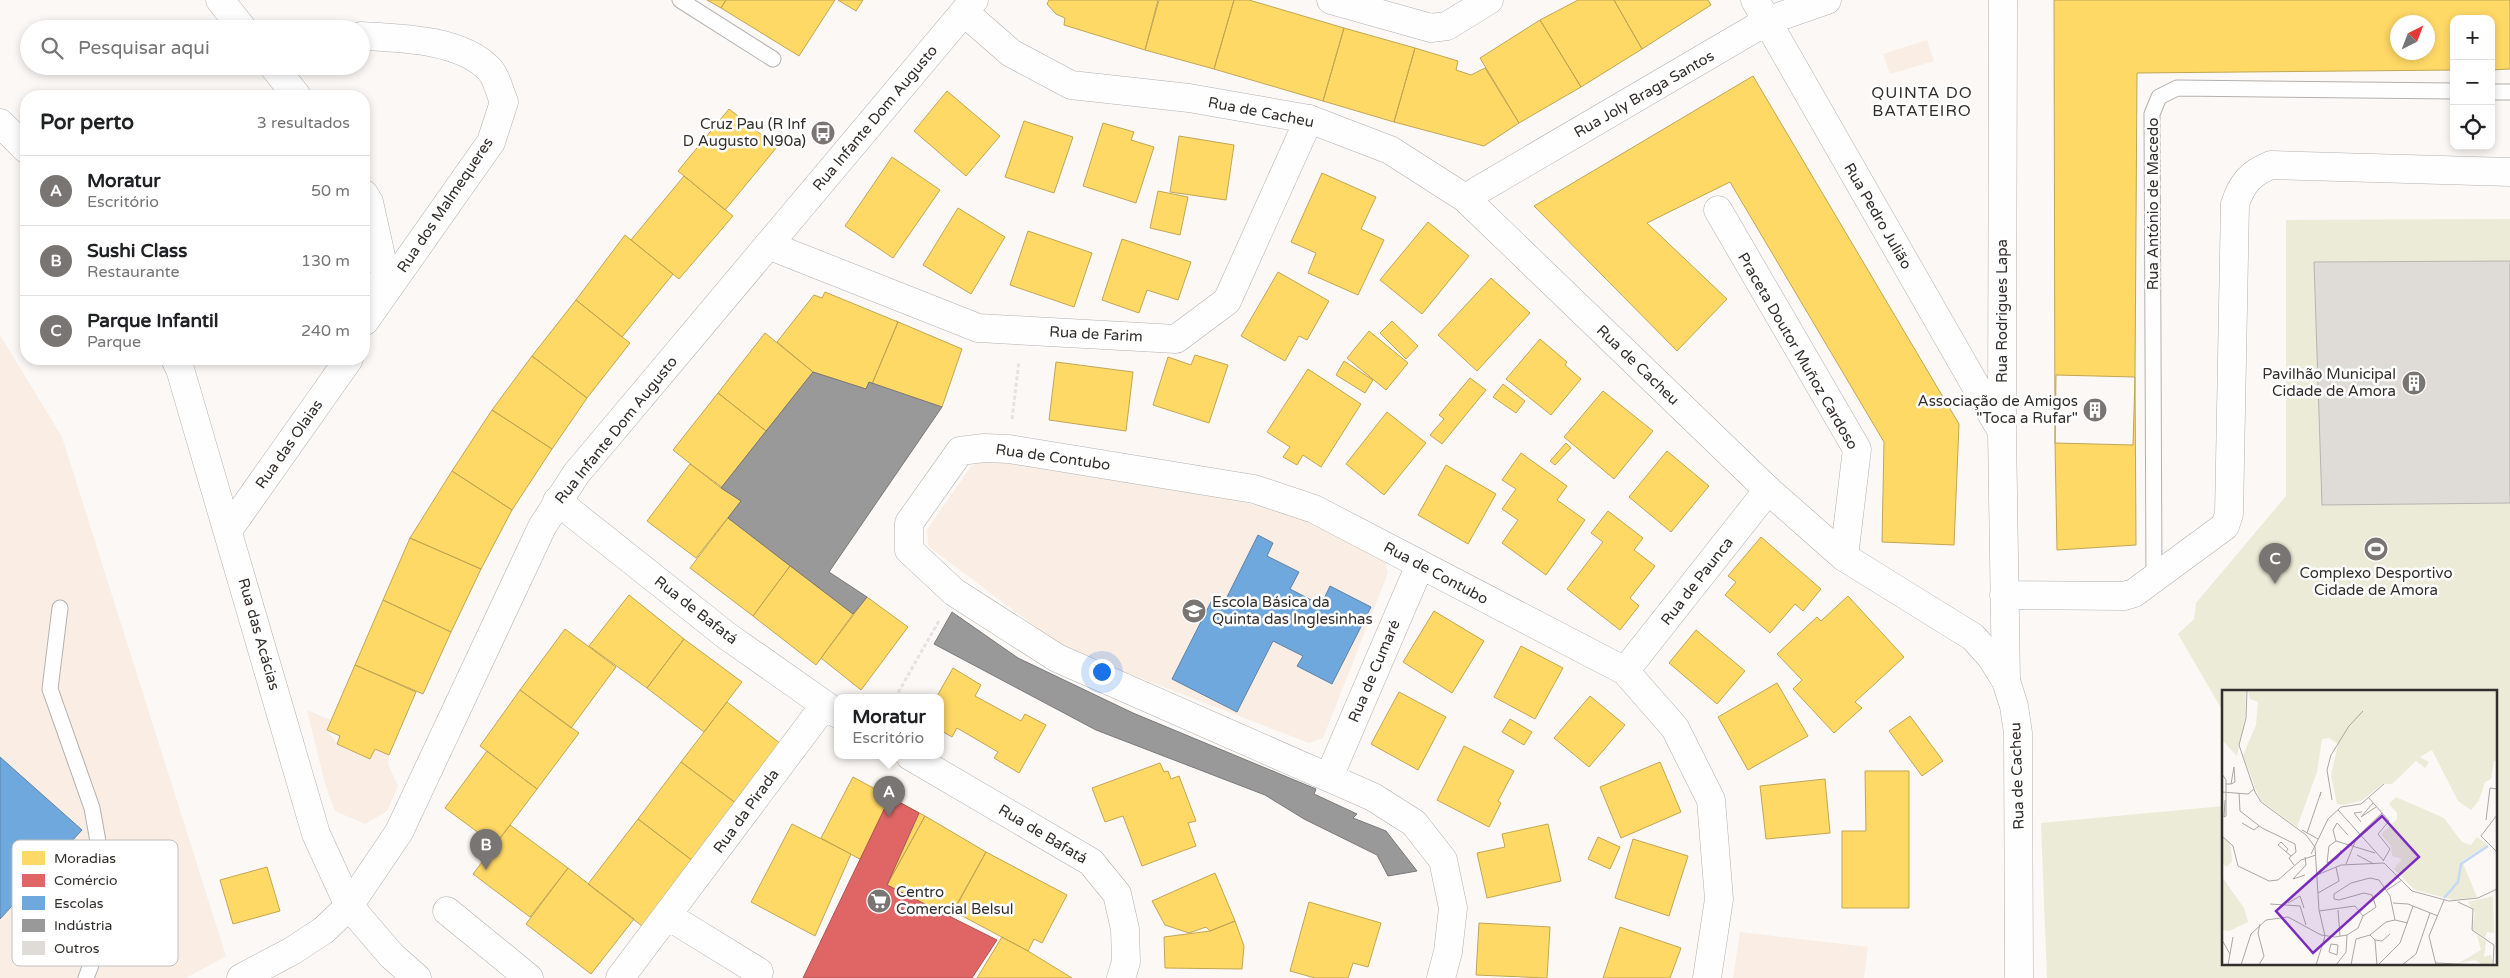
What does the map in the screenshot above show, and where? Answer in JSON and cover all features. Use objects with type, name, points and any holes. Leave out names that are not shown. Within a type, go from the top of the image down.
[{"type":"street","points":[[220,0],[236,20]]},
{"type":"street","points":[[1331,0],[1431,28],[1446,26],[1489,0]]},
{"type":"street","name":"Rua Joly Braga Santos","points":[[1465,198],[1761,10],[1827,0]]},
{"type":"street","name":"Rua Rodrigues Lapa","points":[[2003,0],[2002,432],[2006,681]]},
{"type":"street","name":"Rua de Cacheu","points":[[969,6],[1012,53],[1070,86],[1188,98],[1309,119],[1390,150],[1465,198],[1768,490],[1844,557],[1973,637],[1991,657],[2006,681],[2014,706],[2018,733],[2019,978]]},
{"type":"street","name":"Rua Infante Dom Augusto","points":[[241,978],[292,951],[324,930],[350,906],[399,832],[542,527],[576,474],[969,6]]},
{"type":"street","name":"Rua Pedro Julião","points":[[1761,10],[2002,432]]},
{"type":"street","name":"Rua dos Malmequeres","points":[[370,37],[408,39],[466,52],[491,71],[504,102],[491,142],[370,314]]},
{"type":"street","points":[[280,75],[292,90]]},
{"type":"street","name":"Rua de Farim","points":[[768,246],[978,328],[1176,338],[1227,301],[1309,119]]},
{"type":"street","points":[[0,123],[20,143]]},
{"type":"street","points":[[2004,595],[2124,596],[2134,593],[2221,531],[2229,514],[2235,204],[2240,190],[2248,177],[2272,165],[2510,172]]},
{"type":"street","points":[[370,206],[385,274],[370,309]]},
{"type":"street","name":"Praceta Doutor Muñoz Cardoso","points":[[1718,210],[1857,448],[1844,557]]},
{"type":"street","name":"Rua das Acácias","points":[[178,365],[229,529],[316,834],[350,906]]},
{"type":"street","name":"Rua das Olaias","points":[[229,529],[345,365]]},
{"type":"street","name":"Rua de Contubo","points":[[1441,978],[1448,952],[1454,908],[1443,860],[1414,824],[1373,797],[1057,658],[954,592],[909,550],[909,523],[960,452],[984,448],[1009,449],[1254,489],[1314,509],[1625,671],[1675,728],[1710,800],[1720,899],[1707,978]]},
{"type":"street","name":"Rua de Paunca","points":[[1625,671],[1768,490]]},
{"type":"street","name":"Rua de Bafatá","points":[[558,501],[727,636],[831,710]]},
{"type":"street","name":"Rua de Cumaré","points":[[1328,777],[1420,565]]},
{"type":"street","name":"Rua da Pirada","points":[[620,978],[831,710]]},
{"type":"street","name":"Rua de Bafatá","points":[[915,759],[1091,862],[1117,894],[1125,929],[1126,962],[1120,978]]},
{"type":"street","points":[[350,906],[392,956],[417,978]]},
{"type":"street","points":[[447,911],[529,978]]},
{"type":"street","points":[[668,916],[758,972]]},
{"type":"lane","points":[[680,0],[773,59]]},
{"type":"lane","name":"Rua António de Macedo","points":[[2154,579],[2152,114],[2159,97],[2177,88],[2450,91]]},
{"type":"lane","points":[[2495,92],[2510,92]]},
{"type":"lane","points":[[60,608],[50,689],[92,808],[98,840]]},
{"type":"lane","points":[[86,978],[91,966]]},
{"type":"path","points":[[1009,449],[1022,331]]},
{"type":"path","points":[[897,694],[954,592]]},
{"type":"shaded area","points":[[1927,40],[1934,61],[1890,74],[1883,54]]},
{"type":"shaded area","points":[[0,335],[62,437],[226,956],[186,978],[0,978]]},
{"type":"shaded area","name":"Escola Básica da Quinta das Inglesinhas","points":[[988,461],[1171,484],[1302,517],[1385,561],[1388,573],[1323,738],[1309,743],[1065,649],[928,546],[927,530],[972,465]]},
{"type":"shaded area","points":[[307,710],[331,720],[327,730],[337,744],[370,759],[375,749],[389,755],[388,764],[398,786],[387,811],[365,824],[335,811],[325,784]]},
{"type":"shaded area","points":[[1740,932],[1868,947],[1864,978],[1733,978]]},
{"type":"green space","name":"Complexo Desportivo Cidade de Amora","points":[[2510,219],[2510,978],[2047,978],[2041,823],[2222,806],[2222,966],[2498,966],[2498,690],[2222,690],[2222,710],[2178,634],[2194,619],[2196,603],[2286,496],[2286,220]]},
{"type":"building: Moradias","points":[[707,0],[726,0],[721,8]]},
{"type":"building: Moradias","points":[[726,0],[835,0],[799,56],[721,8]]},
{"type":"building: Moradias","points":[[838,0],[863,0],[856,11]]},
{"type":"building: Moradias","points":[[1049,0],[1158,0],[1145,50],[1064,25],[1065,18],[1056,14],[1047,4]]},
{"type":"building: Moradias","points":[[1159,0],[1234,0],[1214,69],[1145,50]]},
{"type":"building: Moradias","points":[[1234,0],[1249,0],[1344,28],[1323,101],[1214,69]]},
{"type":"building: Moradias","points":[[1578,0],[1614,0],[1642,49],[1581,87],[1540,20]]},
{"type":"building: Moradias","points":[[1614,0],[1708,0],[1711,5],[1642,49]]},
{"type":"building: Moradias","points":[[2054,0],[2510,0],[2510,69],[2495,70],[2495,15],[2450,15],[2450,70],[2137,73],[2136,545],[2057,550]]},
{"type":"building: Moradias","points":[[1540,20],[1581,87],[1519,123],[1480,58]]},
{"type":"building: Moradias","points":[[1344,28],[1415,48],[1394,122],[1323,101]]},
{"type":"building: Moradias","points":[[1415,48],[1458,61],[1456,70],[1471,75],[1485,68],[1519,123],[1484,146],[1394,122]]},
{"type":"building: Moradias","points":[[1753,76],[1959,424],[1954,545],[1882,542],[1884,442],[1730,182],[1647,223],[1727,299],[1677,351],[1534,206]]},
{"type":"building: Moradias","points":[[947,91],[1000,136],[966,176],[914,131]]},
{"type":"building: Moradias","points":[[729,109],[777,147],[725,210],[678,171]]},
{"type":"building: Moradias","points":[[1024,121],[1073,137],[1054,193],[1005,177]]},
{"type":"building: Moradias","points":[[1103,123],[1134,132],[1131,140],[1154,147],[1136,203],[1083,186]]},
{"type":"building: Moradias","points":[[1179,136],[1234,145],[1226,200],[1170,192]]},
{"type":"building: Moradias","points":[[892,157],[940,190],[893,258],[845,226]]},
{"type":"building: Moradias","points":[[1322,173],[1376,197],[1361,229],[1384,240],[1358,295],[1308,273],[1316,253],[1291,242]]},
{"type":"building: Moradias","points":[[684,176],[733,216],[679,279],[631,240]]},
{"type":"building: Moradias","points":[[1158,191],[1188,197],[1180,235],[1150,228]]},
{"type":"building: Moradias","points":[[958,208],[1005,237],[971,294],[923,265]]},
{"type":"building: Moradias","points":[[1428,222],[1469,256],[1422,314],[1380,280]]},
{"type":"building: Moradias","points":[[1028,231],[1092,253],[1074,307],[1010,285]]},
{"type":"building: Moradias","points":[[625,235],[673,274],[622,337],[576,300]]},
{"type":"building: Moradias","points":[[1122,239],[1191,262],[1178,300],[1147,290],[1139,313],[1102,300]]},
{"type":"building: Moradias","points":[[1278,272],[1329,301],[1307,340],[1299,336],[1285,361],[1241,336]]},
{"type":"building: Moradias","points":[[1491,278],[1530,313],[1477,371],[1438,335]]},
{"type":"building: Moradias","points":[[825,292],[898,322],[872,384],[869,382],[866,389],[813,372],[777,342],[814,295],[822,298]]},
{"type":"building: Moradias","points":[[576,300],[630,343],[587,398],[532,356]]},
{"type":"building: Moradias","points":[[896,321],[962,349],[942,407],[872,384],[898,322]]},
{"type":"building: Moradias","points":[[1392,321],[1418,346],[1406,359],[1380,333]]},
{"type":"building: Moradias","points":[[1369,331],[1408,363],[1386,390],[1347,358]]},
{"type":"building: Moradias","points":[[765,333],[813,372],[766,431],[718,393]]},
{"type":"building: Moradias","points":[[1540,339],[1567,362],[1565,365],[1581,379],[1551,415],[1506,379]]},
{"type":"building: Moradias","points":[[1195,355],[1228,365],[1209,423],[1153,405],[1168,357],[1191,365]]},
{"type":"building: Moradias","points":[[532,356],[587,398],[552,449],[492,410]]},
{"type":"building: Moradias","points":[[1344,361],[1373,380],[1365,393],[1336,375]]},
{"type":"building: Moradias","points":[[1056,362],[1133,372],[1126,431],[1049,420]]},
{"type":"building: Moradias","points":[[1308,369],[1361,404],[1321,467],[1303,455],[1297,465],[1283,457],[1290,447],[1267,432]]},
{"type":"building: Moradias","name":"Associação de Amigos \"Toca a Rufar\"","points":[[2056,375],[2135,377],[2133,445],[2055,443]]},
{"type":"building: Moradias","points":[[1470,378],[1486,390],[1442,444],[1430,435],[1444,419],[1439,415]]},
{"type":"building: Moradias","points":[[1503,384],[1525,401],[1516,413],[1493,397]]},
{"type":"building: Moradias","points":[[1603,391],[1653,431],[1614,479],[1564,437]]},
{"type":"building: Moradias","points":[[718,393],[766,431],[721,488],[673,450]]},
{"type":"building: Moradias","points":[[492,410],[552,449],[512,510],[452,471]]},
{"type":"building: Moradias","points":[[1387,412],[1426,443],[1384,495],[1346,464]]},
{"type":"building: Moradias","points":[[1566,443],[1571,448],[1555,465],[1550,461]]},
{"type":"building: Moradias","points":[[1667,451],[1709,486],[1671,532],[1629,497]]},
{"type":"building: Moradias","points":[[1521,453],[1567,486],[1557,500],[1585,520],[1546,575],[1502,543],[1518,520],[1502,509],[1516,489],[1502,480]]},
{"type":"building: Moradias","points":[[690,464],[741,501],[696,558],[647,521]]},
{"type":"building: Moradias","points":[[1446,465],[1496,494],[1468,544],[1418,515]]},
{"type":"building: Moradias","points":[[452,471],[512,510],[481,569],[410,538]]},
{"type":"building: Moradias","points":[[1608,511],[1643,538],[1634,550],[1655,566],[1630,598],[1639,606],[1620,630],[1567,589],[1603,542],[1591,533]]},
{"type":"building: Moradias","points":[[728,518],[790,566],[753,616],[690,568]]},
{"type":"building: Moradias","points":[[1761,537],[1821,589],[1803,611],[1795,604],[1770,633],[1725,595],[1736,582],[1728,576]]},
{"type":"building: Moradias","points":[[410,538],[481,569],[451,632],[383,600]]},
{"type":"building: Moradias","points":[[790,566],[853,614],[816,665],[753,616]]},
{"type":"building: Moradias","points":[[629,595],[684,639],[647,688],[589,646]]},
{"type":"building: Moradias","points":[[1848,596],[1904,657],[1855,702],[1862,708],[1834,733],[1793,689],[1802,680],[1777,654],[1817,617],[1821,621]]},
{"type":"building: Moradias","points":[[867,597],[908,627],[861,690],[821,658]]},
{"type":"building: Moradias","points":[[383,600],[451,632],[423,694],[355,665]]},
{"type":"building: Moradias","points":[[1434,611],[1484,641],[1452,693],[1403,662]]},
{"type":"building: Moradias","points":[[565,629],[616,667],[571,728],[520,690]]},
{"type":"building: Moradias","points":[[1696,630],[1745,671],[1717,704],[1669,663]]},
{"type":"building: Moradias","points":[[684,639],[742,682],[704,732],[647,688]]},
{"type":"building: Moradias","points":[[1521,646],[1563,668],[1535,719],[1494,697]]},
{"type":"building: Moradias","points":[[355,665],[416,692],[389,755],[375,749],[370,759],[337,744],[340,736],[327,730]]},
{"type":"building: Moradias","points":[[953,668],[981,685],[975,696],[1021,721],[1025,714],[1046,725],[1019,773],[994,758],[998,752],[957,728],[952,737],[944,732],[944,694],[938,694]]},
{"type":"building: Moradias","points":[[1777,683],[1808,736],[1748,770],[1718,717]]},
{"type":"building: Moradias","points":[[520,690],[579,733],[537,789],[480,746]]},
{"type":"building: Moradias","points":[[1399,692],[1446,717],[1418,770],[1371,744]]},
{"type":"building: Moradias","points":[[1590,696],[1625,725],[1589,767],[1554,738]]},
{"type":"building: Moradias","points":[[727,702],[781,744],[737,804],[681,762]]},
{"type":"building: Moradias","points":[[1910,716],[1943,761],[1922,776],[1889,731]]},
{"type":"building: Moradias","points":[[1510,719],[1532,732],[1524,745],[1502,732]]},
{"type":"building: Moradias","points":[[1464,746],[1514,771],[1498,801],[1501,803],[1489,827],[1437,800]]},
{"type":"building: Moradias","points":[[487,751],[537,789],[495,845],[445,808]]},
{"type":"building: Moradias","points":[[681,762],[737,804],[693,861],[638,819]]},
{"type":"building: Moradias","points":[[1660,762],[1681,812],[1621,838],[1600,787]]},
{"type":"building: Moradias","points":[[1160,763],[1164,772],[1168,771],[1171,779],[1179,776],[1196,821],[1188,823],[1196,846],[1142,866],[1123,816],[1105,822],[1092,788]]},
{"type":"building: Moradias","points":[[1865,771],[1909,771],[1909,908],[1842,908],[1842,831],[1866,831]]},
{"type":"building: Moradias","points":[[853,777],[925,816],[887,885],[873,877],[876,872],[865,866],[867,863],[821,838]]},
{"type":"building: Moradias","points":[[1825,779],[1830,833],[1766,839],[1760,786]]},
{"type":"building: Moradias","points":[[925,816],[986,852],[950,918],[887,885]]},
{"type":"building: Moradias","points":[[638,819],[693,861],[642,926],[588,884]]},
{"type":"building: Moradias","points":[[792,824],[851,854],[815,936],[751,902]]},
{"type":"building: Moradias","points":[[1548,824],[1561,881],[1487,898],[1477,853],[1505,847],[1502,834]]},
{"type":"building: Moradias","points":[[510,825],[568,868],[530,917],[473,874]]},
{"type":"building: Moradias","points":[[1598,837],[1620,847],[1610,869],[1588,859]]},
{"type":"building: Moradias","points":[[1633,839],[1688,856],[1669,916],[1615,898]]},
{"type":"building: Moradias","points":[[986,852],[1067,895],[1042,943],[1034,939],[1028,951],[953,911]]},
{"type":"building: Moradias","points":[[267,867],[280,911],[233,924],[220,880]]},
{"type":"building: Moradias","points":[[568,868],[634,919],[591,974],[526,924]]},
{"type":"building: Moradias","points":[[1215,873],[1235,921],[1210,931],[1206,927],[1189,933],[1165,925],[1152,901]]},
{"type":"building: Moradias","points":[[1309,902],[1381,923],[1368,967],[1353,963],[1348,978],[1315,978],[1290,971]]},
{"type":"building: Moradias","points":[[1235,921],[1244,946],[1242,969],[1165,968],[1164,937],[1210,931]]},
{"type":"building: Moradias","points":[[1479,923],[1550,927],[1547,978],[1476,975]]},
{"type":"building: Moradias","points":[[1620,927],[1681,948],[1670,978],[1603,978]]},
{"type":"building: Moradias","points":[[1002,937],[1028,951],[1072,978],[977,978]]},
{"type":"building: Comércio","name":"Centro Comercial Belsul","points":[[890,797],[919,813],[887,885],[997,940],[972,978],[803,978]]},
{"type":"building: Escolas","points":[[1258,535],[1273,543],[1267,556],[1299,572],[1290,589],[1321,605],[1330,586],[1371,607],[1332,684],[1297,666],[1303,656],[1273,641],[1237,712],[1172,679],[1215,594],[1226,599]]},
{"type":"building: Escolas","points":[[0,757],[82,830],[73,840],[12,840],[12,906],[0,919]]},
{"type":"building: Indústria","points":[[813,372],[866,389],[869,382],[942,407],[829,572],[867,597],[853,614],[728,518],[741,501],[721,488]]},
{"type":"building: Indústria","points":[[952,612],[1018,658],[1133,713],[1316,789],[1314,794],[1357,814],[1353,818],[1386,831],[1417,871],[1388,876],[1377,855],[1304,819],[1265,795],[1096,730],[934,644]]},
{"type":"building: Outros","name":"Pavilhão Municipal Cidade de Amora","points":[[2510,261],[2510,503],[2322,505],[2314,262]]},
{"type":"place","name":"Cruz Pau (R Inf D Augusto N90a)","points":[[823,133]]},
{"type":"place","name":"Pavilhão Municipal Cidade de Amora","points":[[2414,383]]},
{"type":"place","name":"Associação de Amigos \"Toca a Rufar\"","points":[[2095,410]]},
{"type":"place","name":"Complexo Desportivo Cidade de Amora","points":[[2376,549]]},
{"type":"place","name":"Parque Infantil","points":[[2275,584]]},
{"type":"place","name":"Escola Básica da Quinta das Inglesinhas","points":[[1194,611]]},
{"type":"place","name":"Moratur","points":[[889,817]]},
{"type":"place","name":"Sushi Class","points":[[486,870]]},
{"type":"place","name":"Centro Comercial Belsul","points":[[879,901]]},
{"type":"district","name":"QUINTA DO BATATEIRO","points":[[1922,101]]}]
